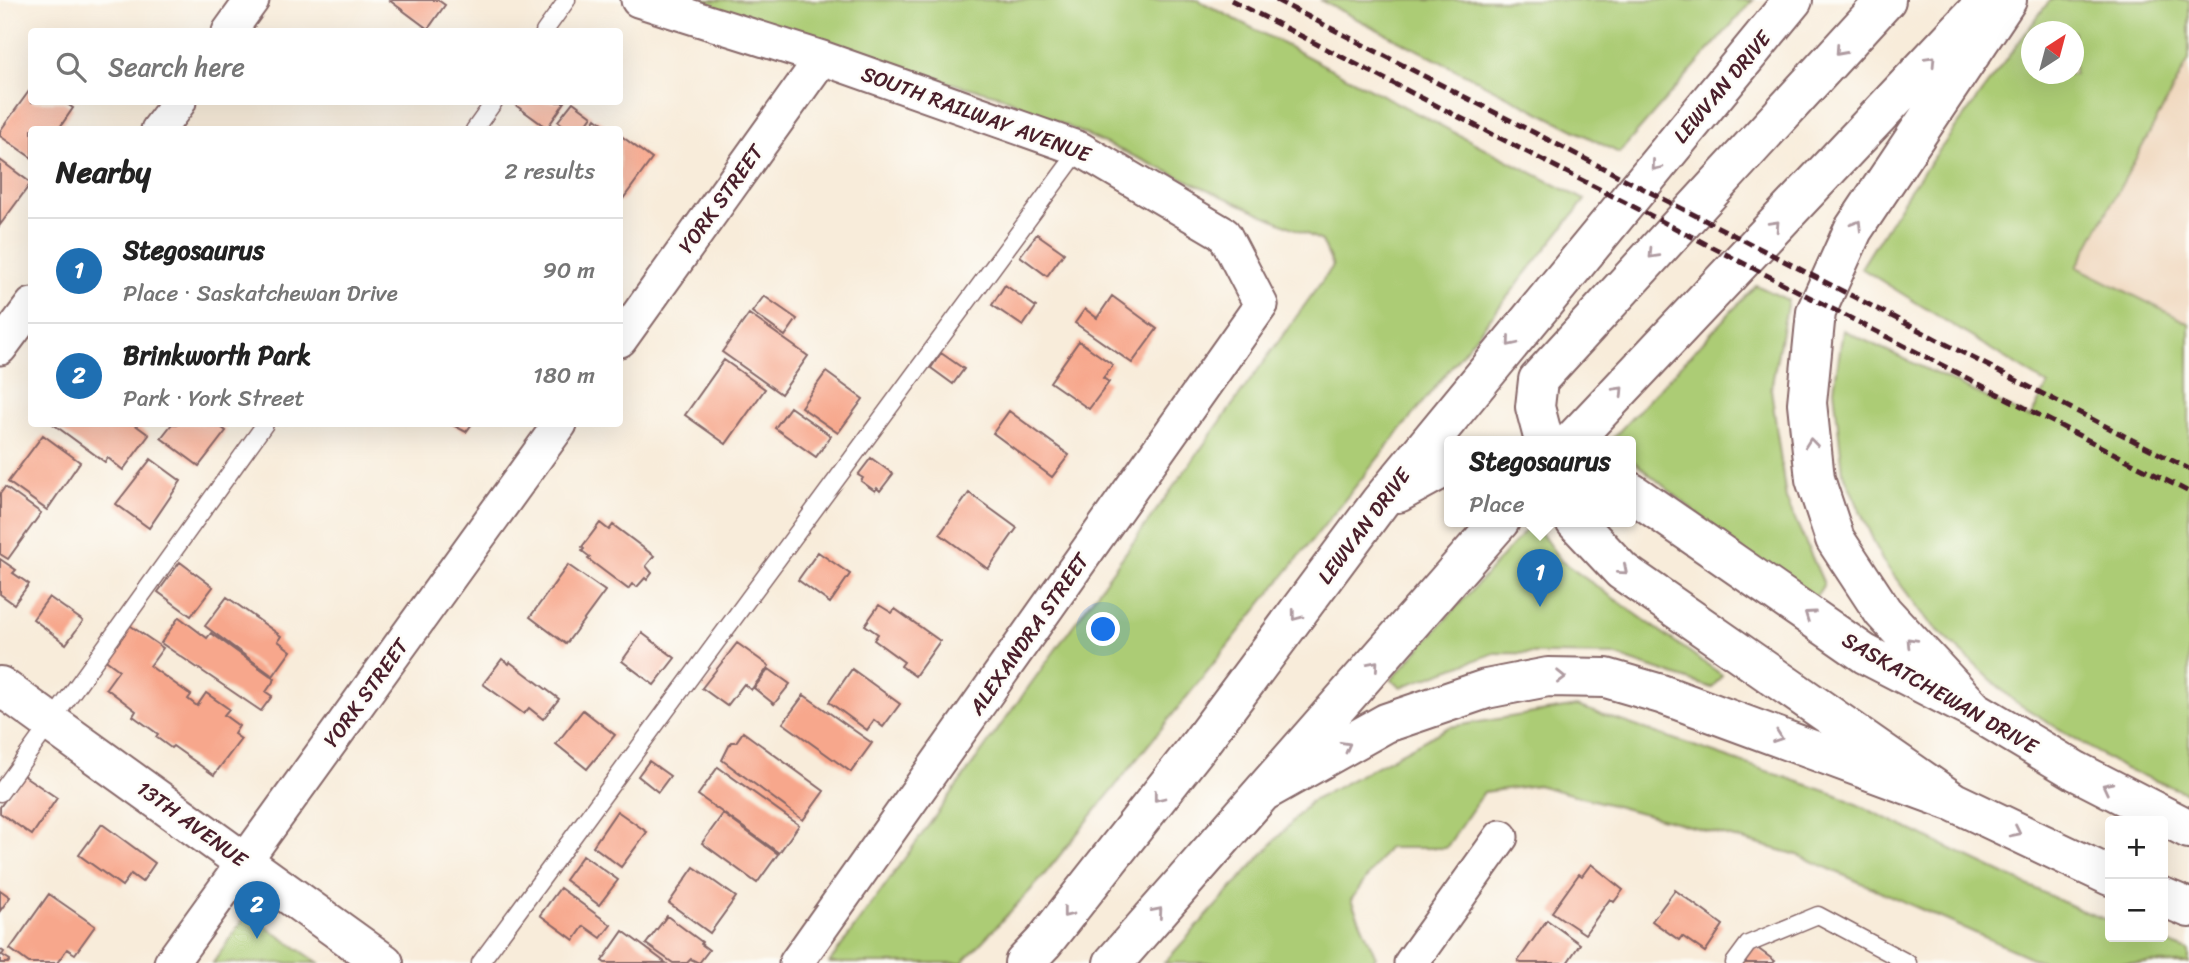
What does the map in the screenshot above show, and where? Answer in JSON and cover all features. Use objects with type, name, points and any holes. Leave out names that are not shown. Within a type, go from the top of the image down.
[{"type":"main road","name":"LEWVAN DRIVE","points":[[1024,963],[1052,932],[1191,756],[1380,502],[1793,0]]},
{"type":"main road","points":[[1543,436],[1535,407],[1538,380],[1886,0]]},
{"type":"main road","points":[[1577,436],[1987,0]]},
{"type":"main road","points":[[1973,710],[1883,612],[1835,539],[1815,479],[1807,403],[1816,312],[1853,230],[2007,0]]},
{"type":"main road","points":[[1380,502],[1444,467]]},
{"type":"main road","name":"SASKATCHEWAN DRIVE","points":[[1636,495],[1865,654],[1973,710],[2076,771],[2189,830]]},
{"type":"main road","points":[[1113,963],[1495,527]]},
{"type":"main road","points":[[1581,527],[1622,571],[1954,802]]},
{"type":"main road","points":[[1265,791],[1385,723],[1486,689],[1548,677],[1606,678],[1661,694],[1954,802],[2105,874]]},
{"type":"main road","name":"13TH AVENUE","points":[[0,686],[384,963]]},
{"type":"main road","points":[[2168,899],[2189,908]]},
{"type":"street","points":[[232,28],[252,0]]},
{"type":"street","name":"SOUTH RAILWAY AVENUE","points":[[638,0],[822,58],[1080,149],[1224,234],[1261,305]]},
{"type":"street","name":"YORK STREET","points":[[623,336],[822,58]]},
{"type":"street","points":[[161,126],[177,105]]},
{"type":"street","name":"ALEXANDRA STREET","points":[[796,963],[1261,305]]},
{"type":"street","points":[[0,348],[28,310]]},
{"type":"street","name":"YORK STREET","points":[[171,963],[558,427]]},
{"type":"street","points":[[1411,963],[1501,837]]},
{"type":"lane","points":[[547,28],[567,0]]},
{"type":"lane","points":[[477,126],[492,105]]},
{"type":"lane","points":[[480,963],[1080,149]]},
{"type":"lane","points":[[0,793],[263,427]]},
{"type":"lane","points":[[1734,963],[1748,944],[1818,915],[1908,963]]},
{"type":"shaded area","points":[[2189,60],[2189,323],[2077,267]]},
{"type":"green space","points":[[664,0],[1198,0],[1585,200],[1040,880],[962,963],[829,963],[1333,266],[1322,241],[998,95],[831,53]]},
{"type":"green space","points":[[1320,0],[1753,0],[1619,153]]},
{"type":"green space","points":[[2050,0],[2189,0],[2189,60],[2077,267],[2189,323],[2189,794],[2123,768],[2014,701],[1929,622],[1882,560],[1843,472],[1834,389],[1843,330],[2030,418],[2048,385],[1861,268],[1910,190],[2021,39],[2021,84],[2084,84],[2084,21],[2035,21]]},
{"type":"green space","points":[[1756,285],[1788,300],[1771,389],[1786,499],[1824,584],[1814,600],[1755,561],[1636,463],[1636,436],[1615,436]]},
{"type":"green space","points":[[1529,527],[1537,527],[1561,561],[1722,675],[1712,688],[1614,655],[1495,653],[1401,687],[1391,680]]},
{"type":"green space","points":[[1577,706],[1837,795],[2080,910],[2105,919],[2105,942],[2165,942],[2189,951],[2189,963],[2043,963],[1798,855],[1537,785],[1484,792],[1446,848],[1388,848],[1351,900],[1376,957],[1371,963],[1164,963],[1310,802],[1449,727]]},
{"type":"green space","points":[[247,914],[319,963],[213,963]]},
{"type":"building","points":[[389,0],[438,0],[445,5],[427,28]]},
{"type":"building","points":[[28,92],[28,105],[68,105],[73,108],[61,126],[28,126],[28,155],[0,136],[0,131]]},
{"type":"building","points":[[515,105],[563,105],[548,126],[544,126]]},
{"type":"building","points":[[571,105],[577,105],[592,116],[585,126],[564,126],[558,121]]},
{"type":"building","points":[[596,118],[607,126],[591,126]]},
{"type":"building","points":[[623,137],[652,159],[623,199]]},
{"type":"building","points":[[0,160],[28,181],[28,187],[0,225]]},
{"type":"building","points":[[1037,234],[1064,253],[1047,276],[1020,256]]},
{"type":"building","points":[[1005,285],[1036,307],[1023,326],[992,305]]},
{"type":"building","points":[[764,296],[797,319],[785,336],[752,312]]},
{"type":"building","points":[[1112,296],[1157,329],[1132,363],[1075,323],[1085,309],[1097,318]]},
{"type":"building","points":[[749,314],[808,356],[781,394],[722,352]]},
{"type":"building","points":[[1079,341],[1113,365],[1103,378],[1109,382],[1089,409],[1050,382]]},
{"type":"building","points":[[941,353],[964,369],[953,384],[931,368]]},
{"type":"building","points":[[724,360],[765,389],[726,444],[685,415]]},
{"type":"building","points":[[826,372],[863,399],[838,433],[801,407]]},
{"type":"building","points":[[790,407],[831,436],[816,457],[775,428]]},
{"type":"building","points":[[1009,411],[1069,455],[1052,477],[993,433]]},
{"type":"building","points":[[57,427],[138,427],[149,435],[123,470],[108,458],[105,462]]},
{"type":"building","points":[[170,427],[221,427],[226,431],[199,466],[161,438]]},
{"type":"building","points":[[457,427],[470,427],[466,432]]},
{"type":"building","points":[[43,435],[80,462],[47,510],[8,482]]},
{"type":"building","points":[[871,458],[893,474],[880,491],[877,488],[875,491],[861,481],[863,478],[858,475]]},
{"type":"building","points":[[151,459],[181,481],[149,528],[116,504]]},
{"type":"building","points":[[5,487],[41,513],[8,559],[0,554],[0,494]]},
{"type":"building","points":[[969,493],[1017,528],[988,569],[940,534]]},
{"type":"building","points":[[600,523],[609,530],[613,525],[654,556],[646,566],[652,573],[637,587],[632,584],[628,589],[588,559],[590,557],[582,551],[582,547]]},
{"type":"building","points":[[818,552],[850,574],[830,603],[798,580]]},
{"type":"building","points":[[0,559],[16,570],[13,573],[29,584],[14,604],[0,594]]},
{"type":"building","points":[[180,562],[213,587],[191,616],[158,592]]},
{"type":"building","points":[[568,565],[605,591],[566,644],[530,617]]},
{"type":"building","points":[[49,597],[83,621],[66,644],[33,619]]},
{"type":"building","points":[[227,597],[281,636],[278,641],[291,651],[273,676],[205,626]]},
{"type":"building","points":[[879,605],[892,613],[895,609],[940,641],[915,676],[901,666],[904,662],[874,640],[878,634],[865,625]]},
{"type":"building","points":[[179,617],[207,638],[211,633],[275,679],[266,692],[272,696],[261,711],[161,643]]},
{"type":"building","points":[[128,624],[163,648],[150,666],[191,695],[188,699],[197,706],[206,693],[229,709],[224,715],[239,726],[234,734],[241,739],[214,775],[156,737],[158,734],[133,716],[136,711],[106,688],[119,670],[103,658]]},
{"type":"building","points":[[642,633],[675,658],[654,685],[622,661]]},
{"type":"building","points":[[737,643],[769,666],[751,690],[744,684],[727,706],[702,688]]},
{"type":"building","points":[[502,659],[509,664],[510,662],[559,699],[543,719],[529,708],[524,714],[483,684]]},
{"type":"building","points":[[769,669],[790,684],[774,704],[754,688]]},
{"type":"building","points":[[852,669],[900,704],[883,727],[874,720],[867,730],[829,702]]},
{"type":"building","points":[[804,695],[872,743],[851,772],[783,723]]},
{"type":"building","points":[[583,710],[615,735],[587,769],[556,744]]},
{"type":"building","points":[[743,732],[824,791],[803,820],[722,760],[731,742],[736,742]]},
{"type":"building","points":[[649,761],[670,776],[658,792],[638,776]]},
{"type":"building","points":[[718,767],[799,825],[779,853],[698,795]]},
{"type":"building","points":[[23,775],[57,798],[32,835],[0,813],[0,807]]},
{"type":"building","points":[[617,811],[647,832],[621,867],[593,846]]},
{"type":"building","points":[[723,814],[778,854],[757,883],[702,843]]},
{"type":"building","points":[[102,824],[155,863],[142,882],[131,874],[122,886],[79,855]]},
{"type":"building","points":[[583,855],[618,880],[599,905],[565,880]]},
{"type":"building","points":[[1591,864],[1623,890],[1614,902],[1610,899],[1585,934],[1552,912],[1579,874],[1582,876]]},
{"type":"building","points":[[694,867],[736,897],[710,933],[669,903]]},
{"type":"building","points":[[560,888],[611,925],[601,938],[584,926],[574,940],[540,915]]},
{"type":"building","points":[[0,890],[10,897],[0,911]]},
{"type":"building","points":[[1675,890],[1723,925],[1705,952],[1682,936],[1679,940],[1652,921]]},
{"type":"building","points":[[49,894],[95,926],[75,954],[67,949],[57,963],[29,963],[10,949]]},
{"type":"building","points":[[667,916],[709,950],[699,963],[691,959],[687,963],[673,963],[646,944]]},
{"type":"building","points":[[1547,920],[1580,944],[1567,963],[1521,963],[1518,961]]},
{"type":"building","points":[[623,931],[666,963],[602,961]]},
{"type":"building","points":[[1753,945],[1775,961],[1740,963]]},
{"type":"building","points":[[0,949],[4,952],[2,955],[10,960],[8,963],[0,963]]},
{"type":"railway","points":[[1231,0],[2189,492]]},
{"type":"railway","points":[[1276,0],[2189,469]]},
{"type":"place","name":"Stegosaurus","points":[[1540,607]]},
{"type":"place","name":"Brinkworth Park","points":[[257,939]]}]
